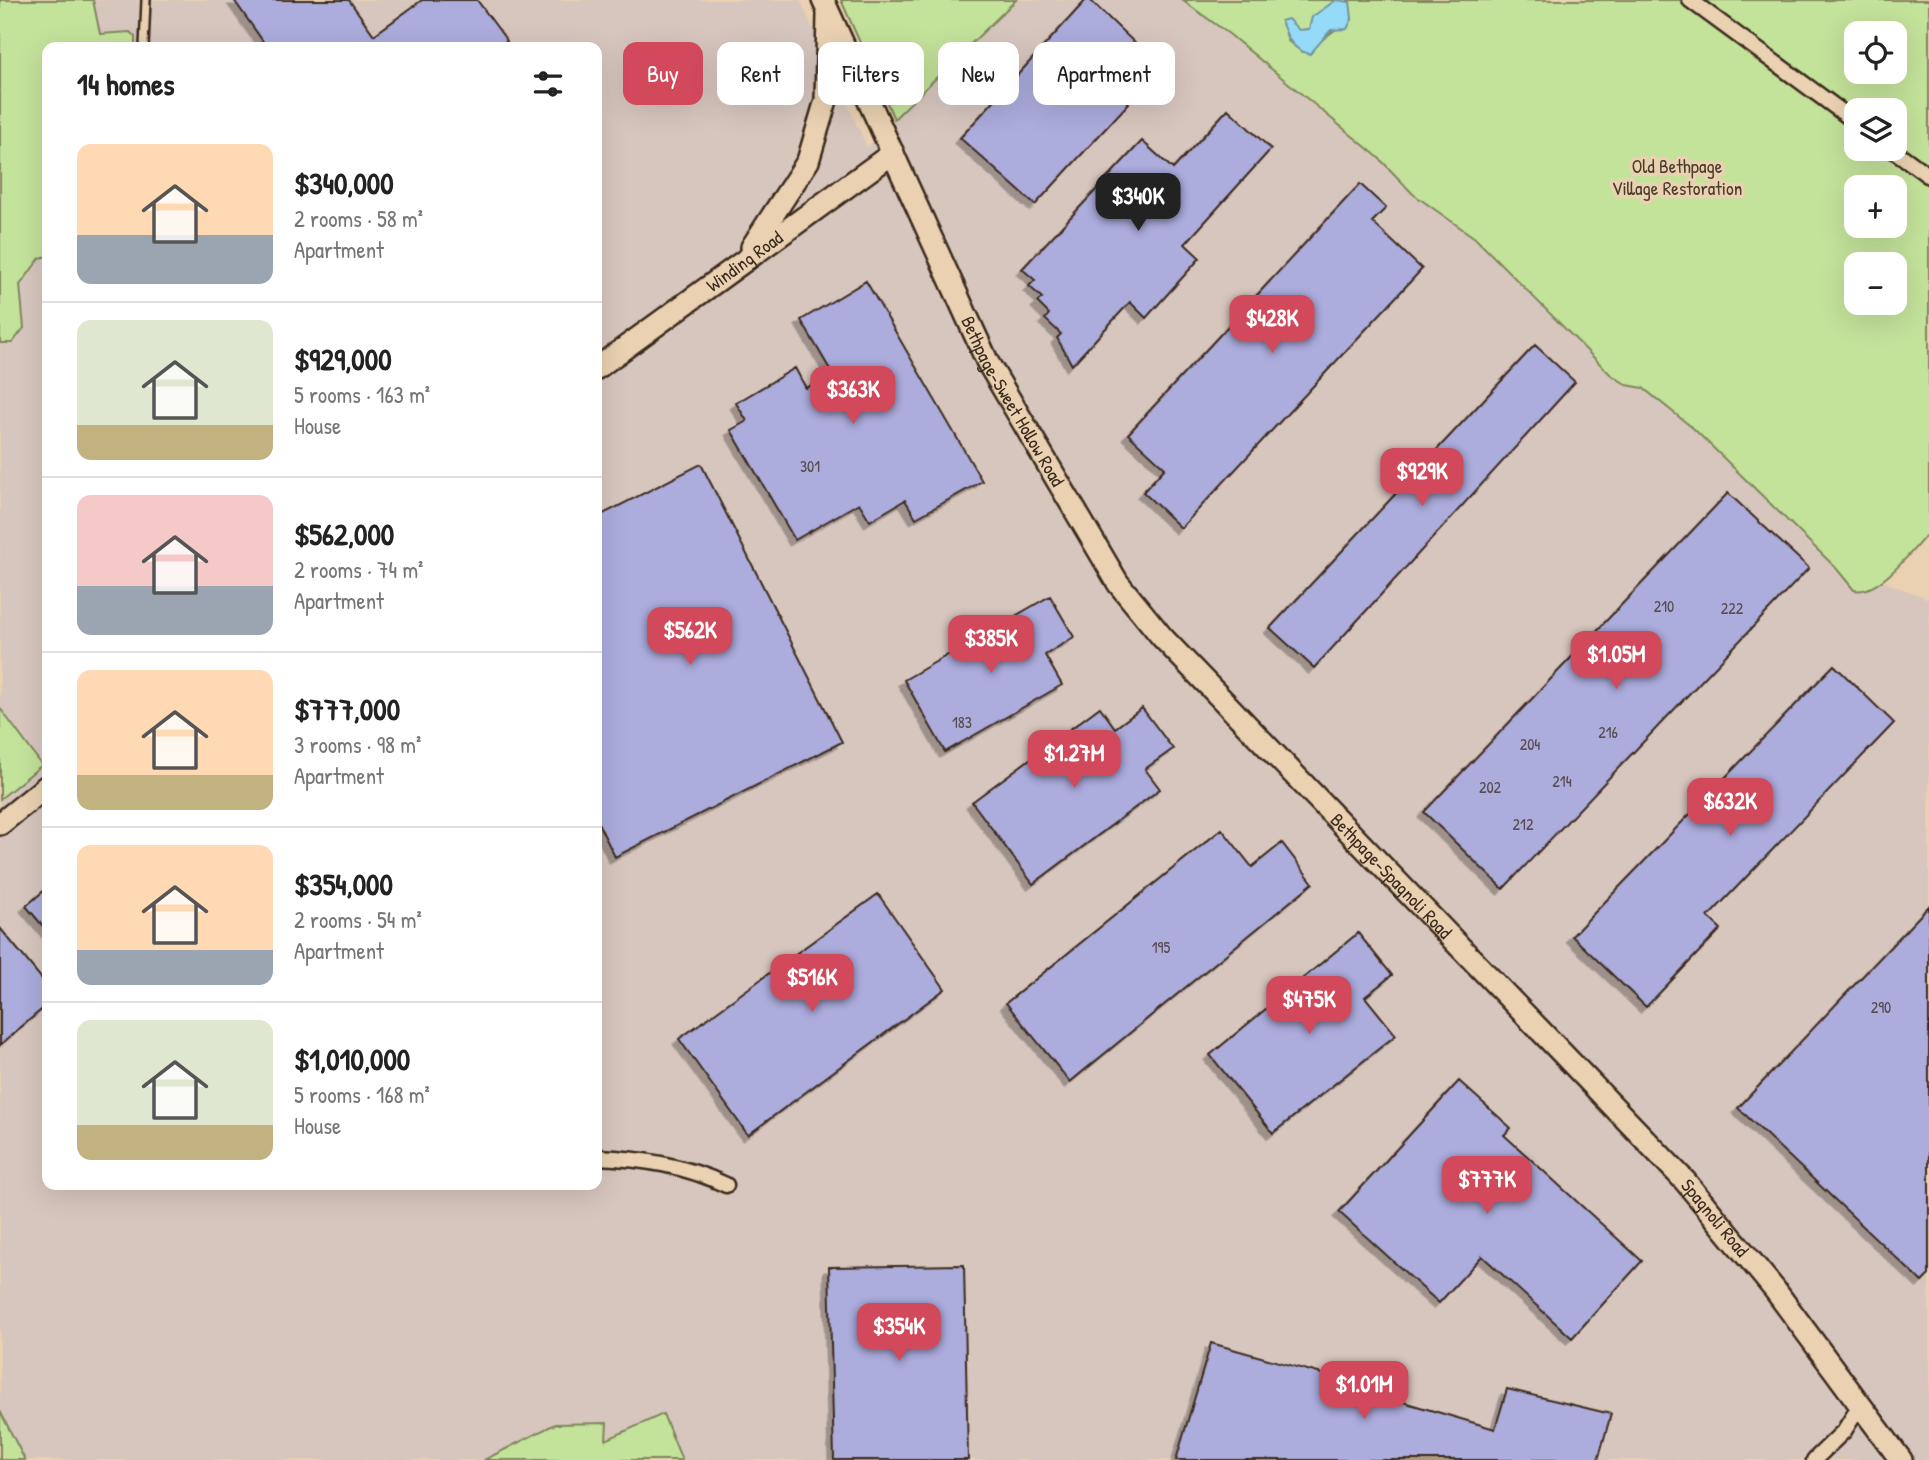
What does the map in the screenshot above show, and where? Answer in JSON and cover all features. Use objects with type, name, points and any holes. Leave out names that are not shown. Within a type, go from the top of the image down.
[{"type":"main road","name":"Bethpage-Sweet Hollow Road","points":[[826,5],[988,363],[1118,583],[1151,625],[1275,755]]},
{"type":"main road","points":[[742,262],[808,161],[826,100],[826,5]]},
{"type":"main road","name":"Winding Road","points":[[602,364],[893,153]]},
{"type":"main road","name":"Bethpage-Spagnoli Road","points":[[1275,755],[1507,996]]},
{"type":"main road","points":[[0,824],[42,790]]},
{"type":"main road","name":"Spagnoli Road","points":[[1507,996],[1694,1192],[1775,1290],[1901,1460]]},
{"type":"street","points":[[1690,0],[1844,113]]},
{"type":"street","points":[[1907,160],[1929,176]]},
{"type":"street","points":[[602,1157],[643,1159],[674,1165],[726,1185]]},
{"type":"street","points":[[1814,1460],[1844,1431],[1861,1404]]},
{"type":"lane","points":[[144,42],[146,0]]},
{"type":"shaded area","points":[[0,0],[800,0],[819,42],[818,105],[848,105],[867,147],[910,105],[924,105],[924,91],[938,77],[938,105],[1019,105],[1019,42],[973,42],[1016,0],[1182,0],[1229,34],[1882,581],[1929,599],[1929,1460],[0,1460]]},
{"type":"green space","points":[[0,0],[93,0],[100,34],[130,32],[135,37],[135,42],[42,42],[42,257],[20,285],[24,328],[12,343],[0,343]]},
{"type":"green space","points":[[841,0],[1016,0],[973,42],[938,42],[938,76],[924,90],[924,42],[860,42]]},
{"type":"green space","name":"Old Bethpage Village Restoration","points":[[1182,0],[1336,0],[1309,29],[1286,34],[1288,41],[1302,52],[1352,19],[1348,0],[1929,0],[1929,532],[1884,579],[1864,590],[1854,590],[1836,568],[1694,429],[1643,388],[1627,385],[1610,374],[1475,238],[1413,194],[1379,158],[1229,34]]},
{"type":"green space","points":[[888,105],[908,105],[894,119]]},
{"type":"green space","points":[[0,708],[42,765],[0,799]]},
{"type":"green space","points":[[0,1411],[25,1460],[0,1460]]},
{"type":"green space","points":[[663,1414],[682,1460],[484,1460],[555,1424],[607,1423],[606,1440]]},
{"type":"water","points":[[1336,0],[1350,2],[1352,19],[1347,29],[1331,30],[1310,54],[1294,46],[1281,21],[1288,19],[1299,30],[1309,29],[1312,17]]},
{"type":"building","points":[[234,0],[349,0],[374,35],[422,0],[477,0],[507,41],[506,42],[263,42]]},
{"type":"building","points":[[1086,0],[1090,0],[1134,42],[1048,42]]},
{"type":"building","points":[[1033,58],[1033,105],[1127,105],[1035,205],[960,138],[990,105],[1019,105],[1019,73]]},
{"type":"building","points":[[1228,109],[1271,149],[1185,244],[1200,258],[1146,318],[1130,302],[1072,365],[1057,338],[1061,334],[1045,319],[1049,314],[1037,302],[1042,298],[1029,286],[1035,280],[1022,269],[1142,141],[1173,169]]},
{"type":"building","points":[[1360,184],[1386,208],[1372,222],[1422,269],[1181,528],[1143,492],[1165,468],[1128,434]]},
{"type":"building","points":[[866,281],[982,481],[916,518],[905,500],[870,521],[859,503],[795,540],[731,430],[747,421],[736,403],[795,368],[806,388],[832,373],[801,320]]},
{"type":"building","points":[[1535,345],[1575,382],[1314,668],[1270,628]]},
{"type":"building","points":[[701,464],[842,742],[615,857],[602,831],[602,514]]},
{"type":"building","points":[[1728,493],[1809,568],[1503,889],[1424,812]]},
{"type":"building","points":[[1050,596],[1074,637],[1045,655],[1062,685],[945,752],[904,680]]},
{"type":"building","points":[[1834,665],[1894,723],[1708,917],[1721,929],[1646,1007],[1572,936]]},
{"type":"building","points":[[1100,707],[1115,728],[1142,708],[1173,749],[1145,769],[1160,789],[1033,884],[972,802]]},
{"type":"building","points":[[1222,829],[1252,867],[1282,843],[1313,883],[1070,1082],[1006,1003]]},
{"type":"building","points":[[42,892],[42,925],[26,906]]},
{"type":"building","points":[[878,894],[945,989],[748,1135],[679,1039]]},
{"type":"building","points":[[1929,906],[1929,1275],[1922,1282],[1738,1108]]},
{"type":"building","points":[[0,928],[42,979],[42,1009],[0,1045]]},
{"type":"building","points":[[1358,933],[1392,975],[1365,997],[1396,1035],[1273,1133],[1210,1055]]},
{"type":"building","points":[[1459,1081],[1511,1128],[1504,1135],[1642,1261],[1572,1338],[1482,1256],[1439,1303],[1339,1212]]},
{"type":"building","points":[[964,1265],[968,1460],[834,1460],[829,1267]]},
{"type":"building","points":[[1211,1343],[1336,1378],[1335,1382],[1495,1429],[1507,1389],[1611,1414],[1598,1460],[1176,1460]]}]
